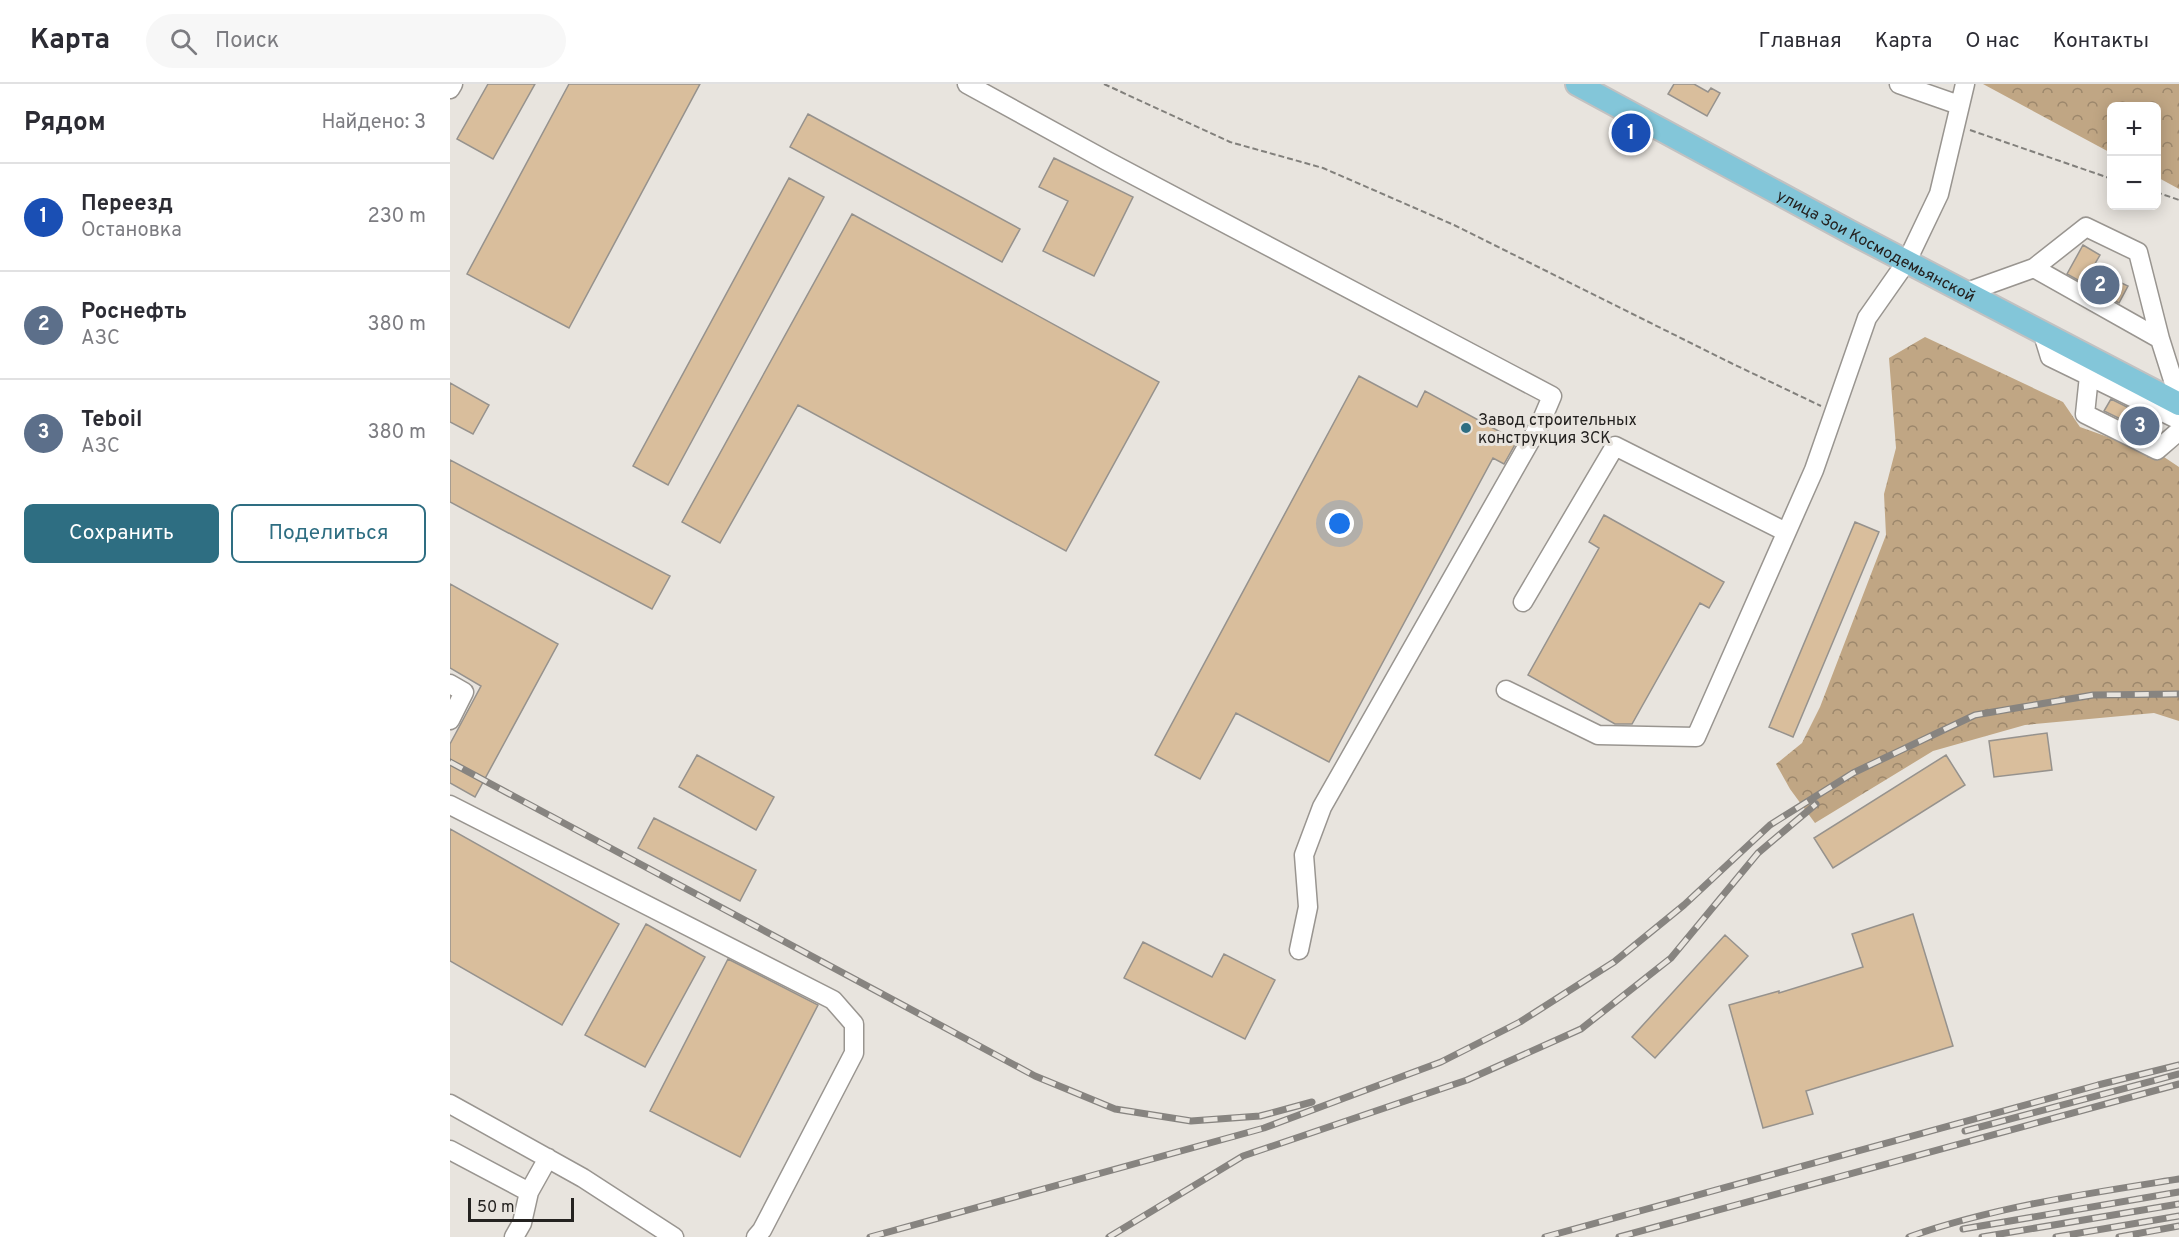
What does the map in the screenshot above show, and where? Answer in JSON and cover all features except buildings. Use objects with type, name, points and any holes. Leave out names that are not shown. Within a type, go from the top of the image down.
[{"type":"main road","name":"улица Зои Космодемьянской","points":[[1577,84],[2179,404]]},
{"type":"street","points":[[450,89],[453,84]]},
{"type":"street","points":[[967,84],[1552,396],[1541,422],[1322,807],[1305,855],[1308,907],[1299,950]]},
{"type":"street","points":[[1899,84],[1959,105]]},
{"type":"street","points":[[1506,690],[1598,735],[1696,737],[1814,470],[1868,318],[1907,261],[1939,194],[1965,84]]},
{"type":"street","points":[[1967,292],[2034,268],[2086,227],[2138,252],[2160,339],[2179,399]]},
{"type":"street","points":[[2034,268],[2160,339]]},
{"type":"street","points":[[2042,331],[2050,357],[2088,381],[2142,402],[2179,420]]},
{"type":"street","points":[[2088,381],[2085,414],[2157,450],[2179,431]]},
{"type":"street","points":[[1523,602],[1615,446],[1786,532]]},
{"type":"street","points":[[450,684],[464,692],[450,720]]},
{"type":"street","points":[[450,805],[833,1000],[854,1024],[854,1053],[762,1230],[756,1237]]},
{"type":"street","points":[[450,1104],[583,1178],[674,1237]]},
{"type":"street","points":[[450,1150],[529,1192]]},
{"type":"street","points":[[514,1237],[522,1223],[529,1192],[548,1158]]},
{"type":"path","points":[[1104,84],[1230,142],[1323,168],[1454,225],[1720,358],[1834,412]]},
{"type":"path","points":[[1953,132],[1970,130],[2107,177]]},
{"type":"path","points":[[2161,193],[2179,200]]},
{"type":"green space","points":[[1983,84],[2179,84],[2179,189],[2161,179],[2161,102],[2107,102],[2107,151]]},
{"type":"green space","points":[[1925,337],[2063,402],[2080,427],[2164,457],[2179,467],[2179,721],[2154,713],[2025,725],[1933,751],[1815,823],[1790,789],[1776,764],[1802,743],[1820,707],[1886,535],[1884,494],[1896,448],[1889,358]]},
{"type":"railway","points":[[870,1237],[1264,1128],[1441,1062],[1520,1022],[1614,962],[1684,905],[1770,825],[1853,773],[1975,715],[2093,695],[2179,694]]},
{"type":"railway","points":[[450,762],[1035,1076],[1115,1109],[1191,1121],[1260,1116],[1312,1102]]},
{"type":"railway","points":[[1109,1237],[1243,1156],[1467,1080],[1581,1029],[1671,958],[1758,853],[1816,804]]},
{"type":"railway","points":[[1545,1237],[2098,1085],[2179,1065]]},
{"type":"railway","points":[[1965,1131],[2179,1074]]},
{"type":"railway","points":[[1619,1237],[2179,1084]]},
{"type":"railway","points":[[1909,1237],[1941,1226],[2008,1209],[2179,1179]]},
{"type":"railway","points":[[1963,1229],[2179,1192]]},
{"type":"railway","points":[[1982,1237],[2179,1204]]},
{"type":"railway","points":[[2056,1237],[2179,1216]]},
{"type":"railway","points":[[2119,1237],[2179,1226]]},
{"type":"place","name":"Переезд","points":[[1631,133]]},
{"type":"place","name":"Роснефть","points":[[2100,285]]},
{"type":"place","name":"Teboil","points":[[2140,426]]},
{"type":"place","name":"Завод строительных конструкция ЗСК","points":[[1466,428]]}]
